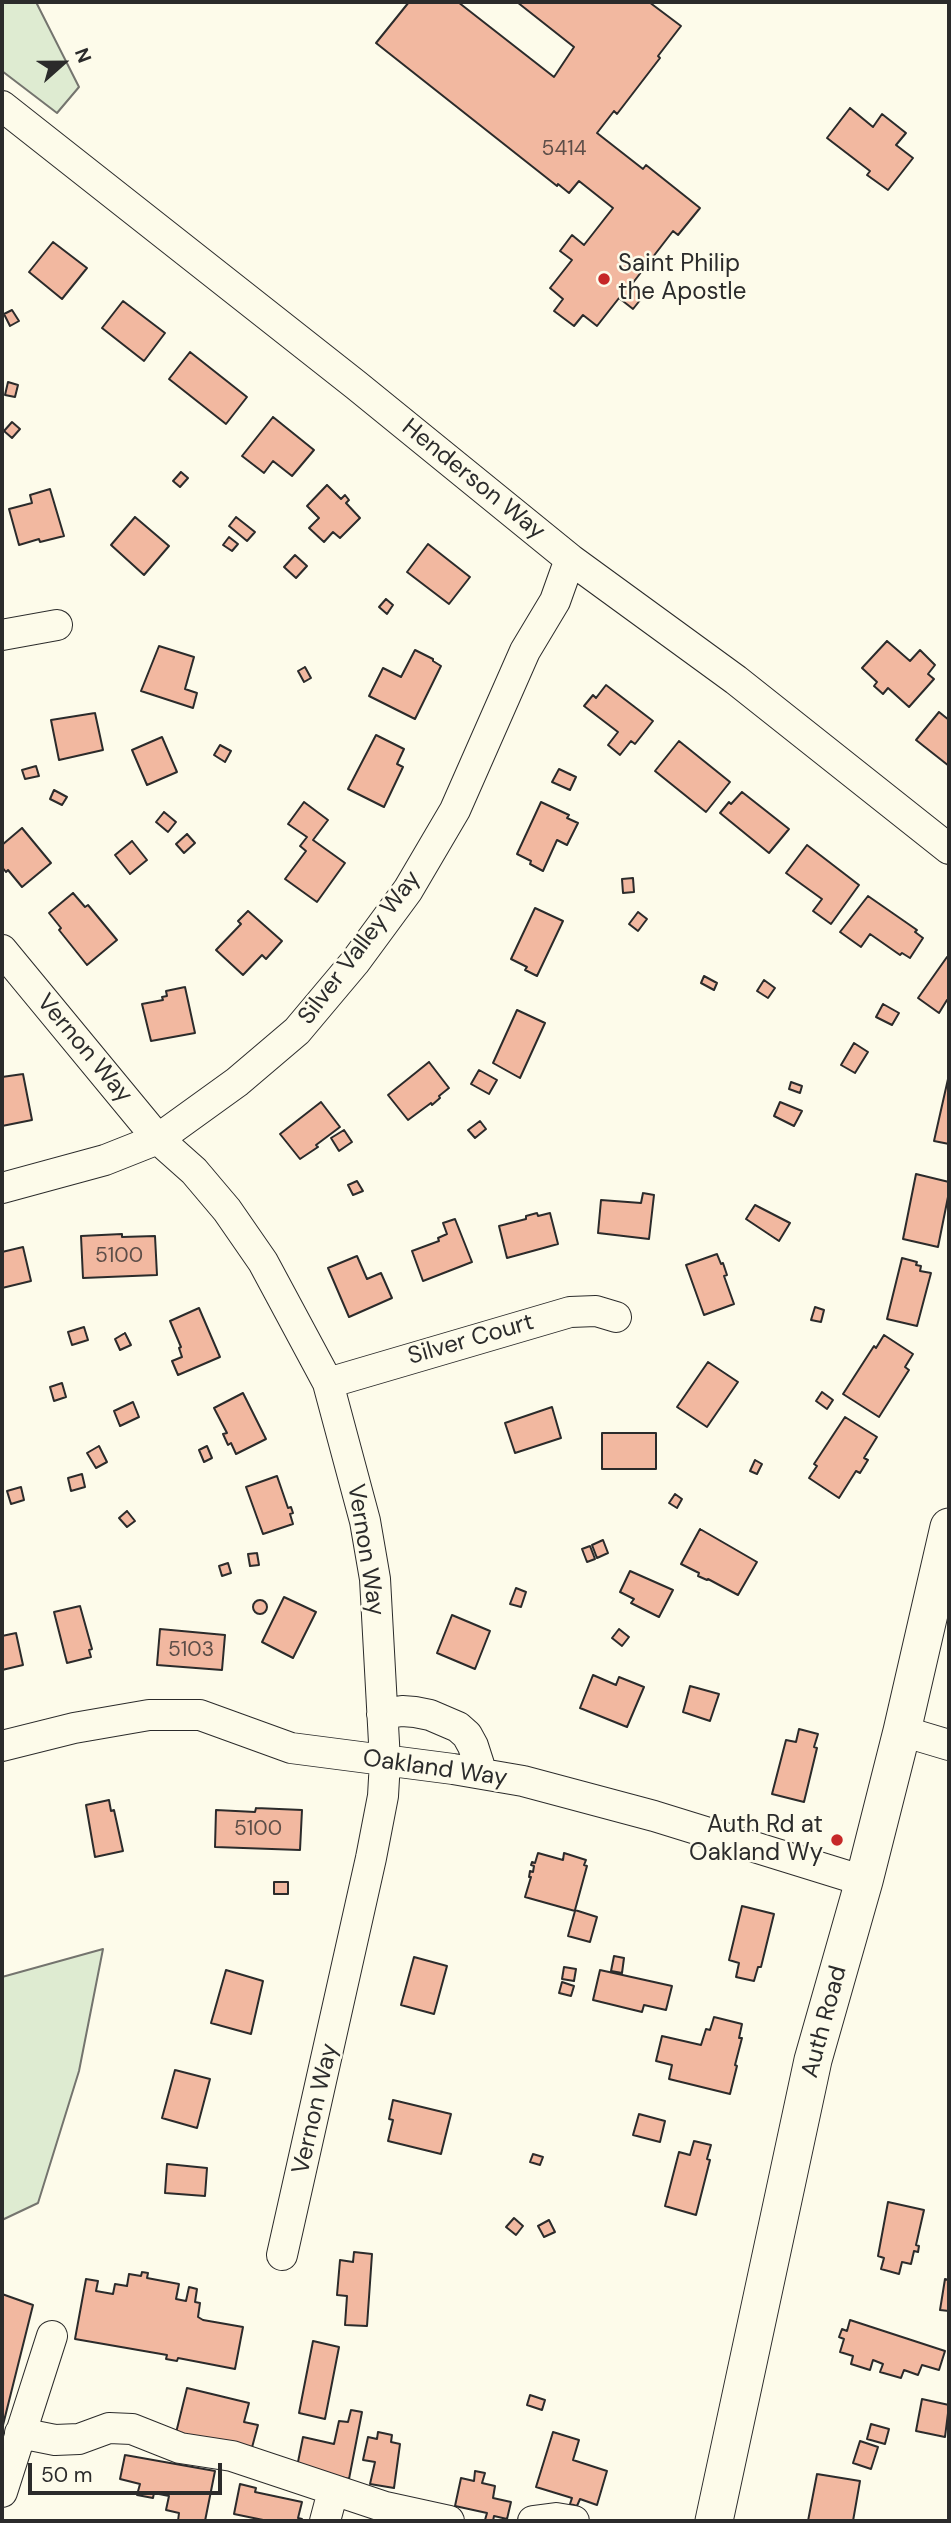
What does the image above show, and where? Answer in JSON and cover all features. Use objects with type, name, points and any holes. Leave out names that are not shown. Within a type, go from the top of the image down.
[{"type":"main road","name":"Auth Road","points":[[714,2521],[813,2060],[864,1881],[949,1527]]},
{"type":"street","name":"Henderson Way","points":[[2,106],[356,385],[570,559],[736,680],[949,849]]},
{"type":"street","name":"Silver Valley Way","points":[[2,1188],[105,1160],[158,1139],[237,1082],[297,1031],[355,962],[408,890],[455,810],[525,651],[555,601],[570,559]]},
{"type":"street","points":[[2,635],[57,625]]},
{"type":"street","name":"Vernon Way","points":[[2,950],[158,1139],[194,1171],[227,1210],[263,1262],[328,1383],[365,1521],[375,1579],[384,1761],[383,1796],[372,1858],[282,2255]]},
{"type":"street","name":"Silver Court","points":[[328,1383],[569,1312],[596,1311],[616,1317]]},
{"type":"street","points":[[382,1714],[415,1712],[458,1727],[467,1735],[473,1746],[482,1774]]},
{"type":"street","name":"Oakland Way","points":[[2,1746],[74,1728],[149,1715],[200,1715],[291,1748],[523,1782],[654,1816],[864,1881]]},
{"type":"street","points":[[902,1731],[949,1745]]},
{"type":"street","points":[[2,2492],[52,2336]]},
{"type":"street","points":[[20,2433],[55,2440],[79,2439],[108,2428],[132,2429],[180,2448],[232,2456],[385,2507],[449,2521]]},
{"type":"street","points":[[325,2521],[333,2491]]},
{"type":"street","points":[[533,2521],[556,2518],[574,2521]]},
{"type":"green space","points":[[2,2],[36,2],[79,87],[57,113],[2,71]]},
{"type":"green space","points":[[103,1949],[79,2071],[38,2203],[2,2220],[2,1977]]},
{"type":"building","points":[[409,2],[458,2],[554,77],[574,47],[517,2],[649,2],[681,26],[617,114],[614,111],[597,133],[643,169],[646,165],[700,208],[678,235],[673,231],[632,284],[645,294],[633,309],[619,298],[597,326],[583,315],[574,326],[554,311],[563,299],[550,288],[572,260],[560,251],[572,235],[584,245],[613,208],[579,181],[569,193],[558,184],[557,186],[376,43]]},
{"type":"building","points":[[850,108],[873,127],[882,114],[906,133],[896,145],[913,158],[888,190],[867,175],[870,171],[827,138]]},
{"type":"building","points":[[53,242],[87,268],[62,299],[29,272]]},
{"type":"building","points":[[123,301],[165,333],[144,361],[102,328]]},
{"type":"building","points":[[12,310],[19,321],[10,326],[4,314]]},
{"type":"building","points":[[190,352],[247,397],[226,424],[169,379]]},
{"type":"building","points":[[8,382],[18,385],[15,397],[5,395]]},
{"type":"building","points":[[273,417],[314,450],[292,476],[273,461],[264,473],[242,456]]},
{"type":"building","points":[[12,422],[20,429],[12,438],[4,431]]},
{"type":"building","points":[[181,472],[188,478],[180,487],[173,481]]},
{"type":"building","points":[[327,485],[341,499],[345,495],[349,500],[346,503],[360,518],[340,538],[333,532],[324,542],[309,528],[319,518],[307,506]]},
{"type":"building","points":[[50,489],[64,536],[19,545],[9,509],[32,503],[30,495]]},
{"type":"building","points":[[135,517],[169,546],[144,575],[111,545]]},
{"type":"building","points":[[236,517],[255,532],[247,541],[229,526]]},
{"type":"building","points":[[229,537],[238,544],[232,551],[223,545]]},
{"type":"building","points":[[428,544],[470,577],[449,604],[407,572]]},
{"type":"building","points":[[295,555],[307,566],[296,578],[284,567]]},
{"type":"building","points":[[386,599],[393,605],[387,614],[379,607]]},
{"type":"building","points":[[887,641],[910,661],[920,650],[935,665],[928,674],[934,679],[909,707],[888,688],[883,694],[874,686],[877,682],[862,668]]},
{"type":"building","points":[[159,646],[194,657],[185,689],[197,693],[193,708],[141,691]]},
{"type":"building","points":[[415,650],[441,666],[415,719],[369,696],[383,668],[401,677]]},
{"type":"building","points":[[305,667],[311,678],[304,682],[298,671]]},
{"type":"building","points":[[606,685],[653,721],[635,744],[631,741],[620,755],[608,745],[618,732],[584,706],[593,695],[596,698]]},
{"type":"building","points":[[939,712],[949,720],[949,766],[916,740]]},
{"type":"building","points":[[95,713],[103,750],[59,760],[51,720]]},
{"type":"building","points":[[376,735],[404,749],[397,764],[403,767],[384,807],[348,789]]},
{"type":"building","points":[[162,737],[177,772],[147,785],[132,750]]},
{"type":"building","points":[[679,741],[730,782],[706,812],[655,771]]},
{"type":"building","points":[[220,745],[231,751],[225,762],[214,755]]},
{"type":"building","points":[[36,766],[39,776],[25,779],[22,770]]},
{"type":"building","points":[[559,769],[576,777],[570,790],[552,782]]},
{"type":"building","points":[[54,790],[67,797],[62,805],[50,799]]},
{"type":"building","points":[[742,792],[789,829],[769,853],[720,813]]},
{"type":"building","points":[[304,802],[328,820],[313,840],[345,863],[317,902],[285,879],[306,851],[300,846],[307,837],[288,824]]},
{"type":"building","points":[[541,802],[569,815],[567,818],[578,823],[567,845],[557,840],[543,871],[517,854]]},
{"type":"building","points":[[164,812],[176,822],[168,832],[156,822]]},
{"type":"building","points":[[22,828],[51,863],[22,887],[8,870],[6,872],[2,867],[2,845]]},
{"type":"building","points":[[187,834],[195,843],[184,853],[176,844]]},
{"type":"building","points":[[132,841],[147,860],[130,874],[115,855]]},
{"type":"building","points":[[807,845],[859,885],[831,924],[813,911],[822,899],[786,873]]},
{"type":"building","points":[[633,878],[634,892],[623,893],[622,879]]},
{"type":"building","points":[[73,893],[85,907],[88,905],[117,940],[87,965],[49,913]]},
{"type":"building","points":[[868,896],[917,930],[915,932],[923,938],[910,958],[902,953],[900,955],[870,934],[861,947],[840,932]]},
{"type":"building","points":[[535,908],[563,921],[537,976],[511,959]]},
{"type":"building","points":[[248,911],[282,941],[266,959],[262,955],[243,975],[216,950],[241,924],[238,921]]},
{"type":"building","points":[[638,912],[647,919],[638,931],[629,924]]},
{"type":"building","points":[[947,957],[949,1002],[947,1000],[939,1013],[918,998]]},
{"type":"building","points":[[704,976],[717,983],[714,990],[701,983]]},
{"type":"building","points":[[764,980],[775,988],[768,998],[757,991]]},
{"type":"building","points":[[185,987],[195,1033],[151,1041],[142,1004],[163,1000],[162,997],[167,996],[166,991]]},
{"type":"building","points":[[883,1004],[899,1013],[892,1025],[876,1017]]},
{"type":"building","points":[[517,1010],[545,1023],[520,1078],[493,1063]]},
{"type":"building","points":[[854,1043],[868,1052],[855,1073],[841,1065]]},
{"type":"building","points":[[429,1062],[449,1088],[432,1105],[431,1103],[408,1120],[388,1095]]},
{"type":"building","points":[[479,1070],[497,1080],[489,1094],[471,1084]]},
{"type":"building","points":[[23,1074],[32,1120],[2,1126],[2,1077]]},
{"type":"building","points":[[949,1079],[949,1144],[934,1141]]},
{"type":"building","points":[[791,1082],[802,1086],[800,1093],[789,1089]]},
{"type":"building","points":[[321,1102],[340,1127],[300,1159],[280,1134]]},
{"type":"building","points":[[780,1102],[802,1111],[794,1126],[774,1116]]},
{"type":"building","points":[[480,1121],[486,1129],[475,1138],[468,1130]]},
{"type":"building","points":[[344,1130],[352,1142],[339,1151],[331,1138]]},
{"type":"building","points":[[916,1174],[949,1182],[938,1247],[903,1239]]},
{"type":"building","points":[[357,1181],[363,1191],[353,1195],[348,1185]]},
{"type":"building","points":[[643,1193],[654,1195],[649,1239],[598,1233],[601,1200],[641,1203]]},
{"type":"building","points":[[755,1205],[790,1223],[779,1241],[746,1219]]},
{"type":"building","points":[[537,1213],[538,1216],[550,1213],[558,1244],[507,1258],[499,1226],[526,1219],[526,1216]]},
{"type":"building","points":[[455,1219],[472,1262],[423,1281],[412,1251],[439,1241],[438,1238],[447,1234],[443,1223]]},
{"type":"building","points":[[122,1234],[122,1237],[155,1236],[157,1275],[83,1278],[81,1236]]},
{"type":"building","points":[[23,1247],[31,1281],[2,1288],[2,1252]]},
{"type":"building","points":[[717,1254],[721,1264],[723,1263],[727,1275],[724,1276],[734,1304],[704,1315],[686,1265]]},
{"type":"building","points":[[357,1256],[367,1279],[381,1273],[392,1298],[349,1317],[328,1268]]},
{"type":"building","points":[[902,1258],[917,1262],[916,1265],[921,1266],[920,1271],[931,1273],[917,1326],[887,1319]]},
{"type":"building","points":[[815,1307],[824,1310],[821,1322],[811,1320]]},
{"type":"building","points":[[199,1308],[220,1357],[178,1375],[172,1361],[182,1357],[181,1347],[170,1321]]},
{"type":"building","points":[[84,1327],[88,1340],[72,1345],[68,1332]]},
{"type":"building","points":[[125,1333],[131,1345],[120,1350],[115,1339]]},
{"type":"building","points":[[884,1335],[913,1354],[905,1367],[909,1370],[879,1417],[843,1394]]},
{"type":"building","points":[[708,1362],[738,1382],[707,1427],[677,1407]]},
{"type":"building","points":[[62,1383],[66,1397],[54,1401],[50,1387]]},
{"type":"building","points":[[822,1392],[833,1400],[827,1409],[816,1401]]},
{"type":"building","points":[[243,1393],[266,1439],[236,1454],[231,1443],[228,1445],[223,1434],[227,1433],[214,1408]]},
{"type":"building","points":[[133,1402],[139,1417],[120,1426],[114,1411]]},
{"type":"building","points":[[552,1407],[561,1438],[515,1453],[505,1423]]},
{"type":"building","points":[[845,1417],[877,1437],[864,1458],[868,1460],[860,1473],[856,1471],[839,1498],[809,1478],[817,1466],[814,1464]]},
{"type":"building","points":[[602,1433],[656,1433],[656,1469],[602,1469]]},
{"type":"building","points":[[99,1446],[107,1462],[96,1468],[87,1453]]},
{"type":"building","points":[[207,1446],[212,1458],[204,1462],[199,1450]]},
{"type":"building","points":[[755,1460],[762,1464],[757,1474],[750,1471]]},
{"type":"building","points":[[82,1474],[85,1487],[71,1491],[68,1478]]},
{"type":"building","points":[[277,1476],[288,1508],[291,1507],[293,1513],[290,1514],[293,1524],[263,1534],[246,1487]]},
{"type":"building","points":[[21,1487],[24,1500],[11,1504],[7,1491]]},
{"type":"building","points":[[675,1494],[682,1499],[677,1508],[669,1503]]},
{"type":"building","points":[[127,1511],[135,1521],[127,1527],[119,1518]]},
{"type":"building","points":[[700,1529],[757,1562],[738,1595],[698,1576],[699,1573],[681,1564]]},
{"type":"building","points":[[603,1540],[608,1553],[597,1558],[592,1545]]},
{"type":"building","points":[[590,1546],[595,1559],[587,1562],[582,1549]]},
{"type":"building","points":[[257,1553],[259,1565],[250,1566],[248,1554]]},
{"type":"building","points":[[228,1563],[231,1573],[222,1576],[219,1566]]},
{"type":"building","points":[[630,1571],[673,1590],[659,1617],[631,1603],[634,1599],[620,1592]]},
{"type":"building","points":[[516,1588],[526,1592],[521,1607],[510,1604]]},
{"type":"building","points":[[284,1597],[316,1612],[293,1658],[262,1642]]},
{"type":"building","points":[[257,1600],[263,1600],[267,1607],[263,1614],[257,1614],[253,1610],[253,1604]]},
{"type":"building","points":[[80,1606],[92,1649],[89,1650],[91,1657],[67,1663],[54,1612]]},
{"type":"building","points":[[452,1615],[490,1631],[475,1669],[437,1653]]},
{"type":"building","points":[[160,1629],[225,1635],[222,1670],[157,1665]]},
{"type":"building","points":[[619,1629],[629,1637],[622,1646],[612,1638]]},
{"type":"building","points":[[16,1633],[23,1665],[2,1670],[2,1636]]},
{"type":"building","points":[[593,1675],[616,1685],[619,1677],[644,1687],[627,1727],[580,1708]]},
{"type":"building","points":[[690,1686],[719,1694],[710,1721],[683,1712]]},
{"type":"building","points":[[799,1729],[818,1734],[804,1802],[772,1794],[786,1740],[796,1742]]},
{"type":"building","points":[[109,1800],[111,1811],[114,1810],[123,1851],[95,1857],[86,1805]]},
{"type":"building","points":[[256,1808],[302,1810],[300,1850],[215,1847],[216,1810],[255,1812]]},
{"type":"building","points":[[538,1853],[563,1860],[564,1853],[586,1860],[584,1865],[587,1866],[575,1910],[597,1917],[590,1942],[568,1936],[575,1911],[525,1897],[531,1877],[530,1871],[533,1872],[534,1866],[531,1865],[532,1862],[535,1863]]},
{"type":"building","points":[[274,1882],[288,1882],[288,1894],[274,1894]]},
{"type":"building","points":[[742,1906],[774,1914],[761,1967],[758,1967],[754,1981],[736,1977],[739,1963],[729,1960]]},
{"type":"building","points":[[614,1956],[624,1958],[622,1973],[611,1971]]},
{"type":"building","points":[[414,1957],[447,1966],[434,2014],[401,2005]]},
{"type":"building","points":[[564,1967],[576,1969],[574,1981],[562,1979]]},
{"type":"building","points":[[226,1970],[263,1981],[251,2034],[211,2023]]},
{"type":"building","points":[[600,1970],[672,1986],[666,2010],[644,2005],[642,2012],[593,2000]]},
{"type":"building","points":[[562,1982],[574,1986],[571,1996],[559,1993]]},
{"type":"building","points":[[714,2017],[742,2024],[739,2038],[742,2038],[730,2094],[669,2079],[672,2065],[656,2061],[662,2036],[701,2045],[706,2029],[710,2030]]},
{"type":"building","points":[[175,2070],[210,2079],[197,2128],[162,2118]]},
{"type":"building","points":[[393,2100],[451,2114],[441,2154],[388,2141],[393,2120],[389,2119]]},
{"type":"building","points":[[639,2114],[665,2121],[660,2142],[633,2135]]},
{"type":"building","points":[[694,2141],[711,2145],[707,2159],[710,2160],[696,2215],[665,2206],[679,2152],[690,2155]]},
{"type":"building","points":[[533,2154],[543,2157],[540,2165],[530,2162]]},
{"type":"building","points":[[167,2164],[207,2168],[205,2196],[165,2193]]},
{"type":"building","points":[[888,2202],[924,2210],[916,2245],[919,2246],[918,2252],[914,2251],[911,2264],[902,2262],[899,2274],[881,2269],[884,2258],[878,2256]]},
{"type":"building","points":[[514,2218],[523,2226],[516,2235],[506,2227]]},
{"type":"building","points":[[549,2220],[555,2232],[544,2237],[538,2226]]},
{"type":"building","points":[[354,2252],[372,2254],[367,2326],[345,2325],[347,2296],[337,2295],[340,2260],[353,2262]]},
{"type":"building","points":[[142,2272],[148,2273],[147,2278],[179,2284],[176,2299],[186,2301],[189,2287],[197,2289],[195,2302],[200,2303],[198,2317],[203,2320],[243,2327],[235,2369],[178,2358],[177,2361],[166,2359],[167,2355],[75,2339],[86,2279],[98,2281],[96,2291],[113,2294],[115,2284],[127,2286],[129,2274],[141,2276]]},
{"type":"building","points":[[945,2279],[949,2280],[949,2311],[940,2310]]},
{"type":"building","points":[[2,2294],[33,2305],[2,2429]]},
{"type":"building","points":[[850,2320],[945,2351],[939,2370],[922,2365],[918,2375],[904,2370],[901,2378],[880,2372],[883,2364],[873,2360],[870,2370],[851,2364],[853,2356],[840,2352],[844,2339],[839,2337],[842,2329],[847,2331]]},
{"type":"building","points":[[313,2341],[339,2347],[325,2419],[299,2413]]},
{"type":"building","points":[[187,2388],[249,2403],[244,2422],[258,2425],[250,2455],[175,2437]]},
{"type":"building","points":[[530,2395],[545,2400],[542,2410],[527,2405]]},
{"type":"building","points":[[922,2399],[949,2405],[945,2437],[916,2431]]},
{"type":"building","points":[[351,2410],[362,2412],[349,2479],[297,2467],[303,2437],[334,2444],[339,2421],[348,2422]]},
{"type":"building","points":[[871,2424],[889,2429],[885,2444],[867,2439]]},
{"type":"building","points":[[378,2432],[392,2435],[391,2442],[400,2444],[394,2488],[370,2484],[375,2462],[363,2460],[368,2437],[377,2439]]},
{"type":"building","points":[[553,2432],[579,2440],[573,2460],[607,2471],[597,2505],[580,2499],[577,2506],[570,2504],[572,2498],[536,2487]]},
{"type":"building","points":[[860,2441],[878,2447],[871,2469],[853,2463]]},
{"type":"building","points":[[125,2455],[215,2471],[205,2521],[178,2521],[179,2513],[166,2510],[169,2496],[154,2493],[153,2498],[137,2495],[140,2484],[120,2479]]},
{"type":"building","points":[[475,2471],[485,2473],[482,2483],[495,2486],[493,2498],[511,2502],[507,2519],[494,2516],[493,2521],[485,2520],[487,2513],[455,2506],[461,2478],[474,2481]]},
{"type":"building","points":[[817,2474],[860,2481],[853,2521],[808,2521]]},
{"type":"building","points":[[240,2484],[256,2488],[255,2492],[302,2502],[298,2518],[302,2519],[301,2521],[268,2521],[234,2514]]},
{"type":"place","name":"Saint Philip the Apostle","points":[[604,279]]},
{"type":"place","name":"Auth Rd at Oakland Wy","points":[[837,1840]]}]
